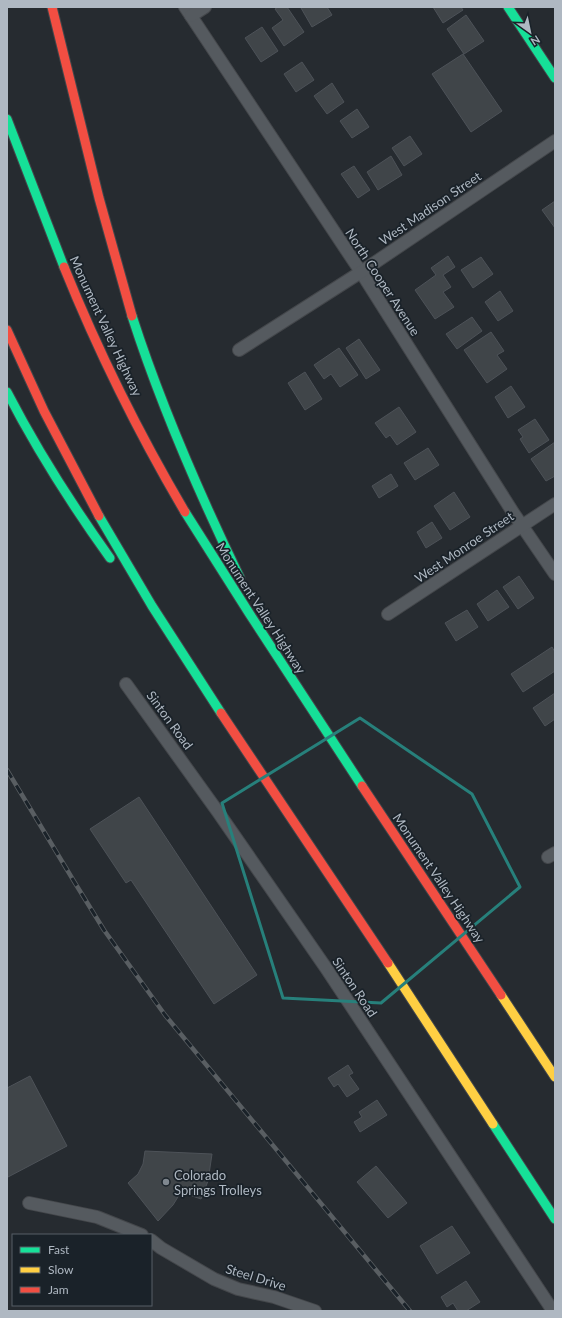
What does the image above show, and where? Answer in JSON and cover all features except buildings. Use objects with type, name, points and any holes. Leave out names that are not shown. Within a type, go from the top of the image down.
[{"type":"main road","points":[[52,7],[93,174],[118,267],[131,313],[155,385],[180,448],[222,540],[292,681]]},
{"type":"main road","points":[[508,7],[555,78]]},
{"type":"main road","name":"Monument Valley Highway","points":[[7,119],[80,306],[131,411],[192,523],[219,568],[292,681],[555,1077]]},
{"type":"main road","points":[[7,330],[24,370],[80,480],[120,552],[176,645],[337,885],[555,1219]]},
{"type":"main road","points":[[7,392],[72,504],[116,567]]},
{"type":"main road","points":[[125,579],[176,645]]},
{"type":"street","points":[[188,12],[205,7]]},
{"type":"street","name":"North Cooper Avenue","points":[[188,12],[361,272],[522,525],[555,574]]},
{"type":"street","name":"West Madison Street","points":[[239,350],[361,272],[555,141]]},
{"type":"street","name":"West Monroe Street","points":[[388,614],[555,504]]},
{"type":"street","name":"Sinton Road","points":[[126,684],[218,812],[326,968],[553,1311]]},
{"type":"street","points":[[29,1203],[97,1217],[140,1234]]},
{"type":"street","name":"Steel Drive","points":[[152,1241],[214,1279],[238,1289],[274,1297],[315,1311]]},
{"type":"highlighted area","points":[[360,718],[472,794],[520,887],[381,1003],[283,998],[222,803]]},
{"type":"railway","points":[[7,770],[104,930],[165,1015],[410,1311]]},
{"type":"traffic: fast","points":[[508,7],[555,78]]},
{"type":"traffic: fast","points":[[7,119],[64,267]]},
{"type":"traffic: fast","points":[[132,316],[168,416],[210,514],[240,578]]},
{"type":"traffic: fast","points":[[7,392],[30,435],[56,477],[110,558]]},
{"type":"traffic: fast","points":[[185,512],[362,786]]},
{"type":"traffic: fast","points":[[99,516],[152,606],[221,713]]},
{"type":"traffic: fast","points":[[493,1124],[555,1219]]},
{"type":"traffic: slow","points":[[388,963],[493,1124]]},
{"type":"traffic: slow","points":[[501,995],[555,1077]]},
{"type":"traffic: jam","points":[[52,7],[99,198],[132,316]]},
{"type":"traffic: jam","points":[[64,267],[120,392],[151,453],[185,512]]},
{"type":"traffic: jam","points":[[7,330],[44,411],[99,516]]},
{"type":"traffic: jam","points":[[221,713],[388,963]]},
{"type":"traffic: jam","points":[[362,786],[501,995]]},
{"type":"place","name":"Colorado Springs Trolleys","points":[[166,1182]]}]
